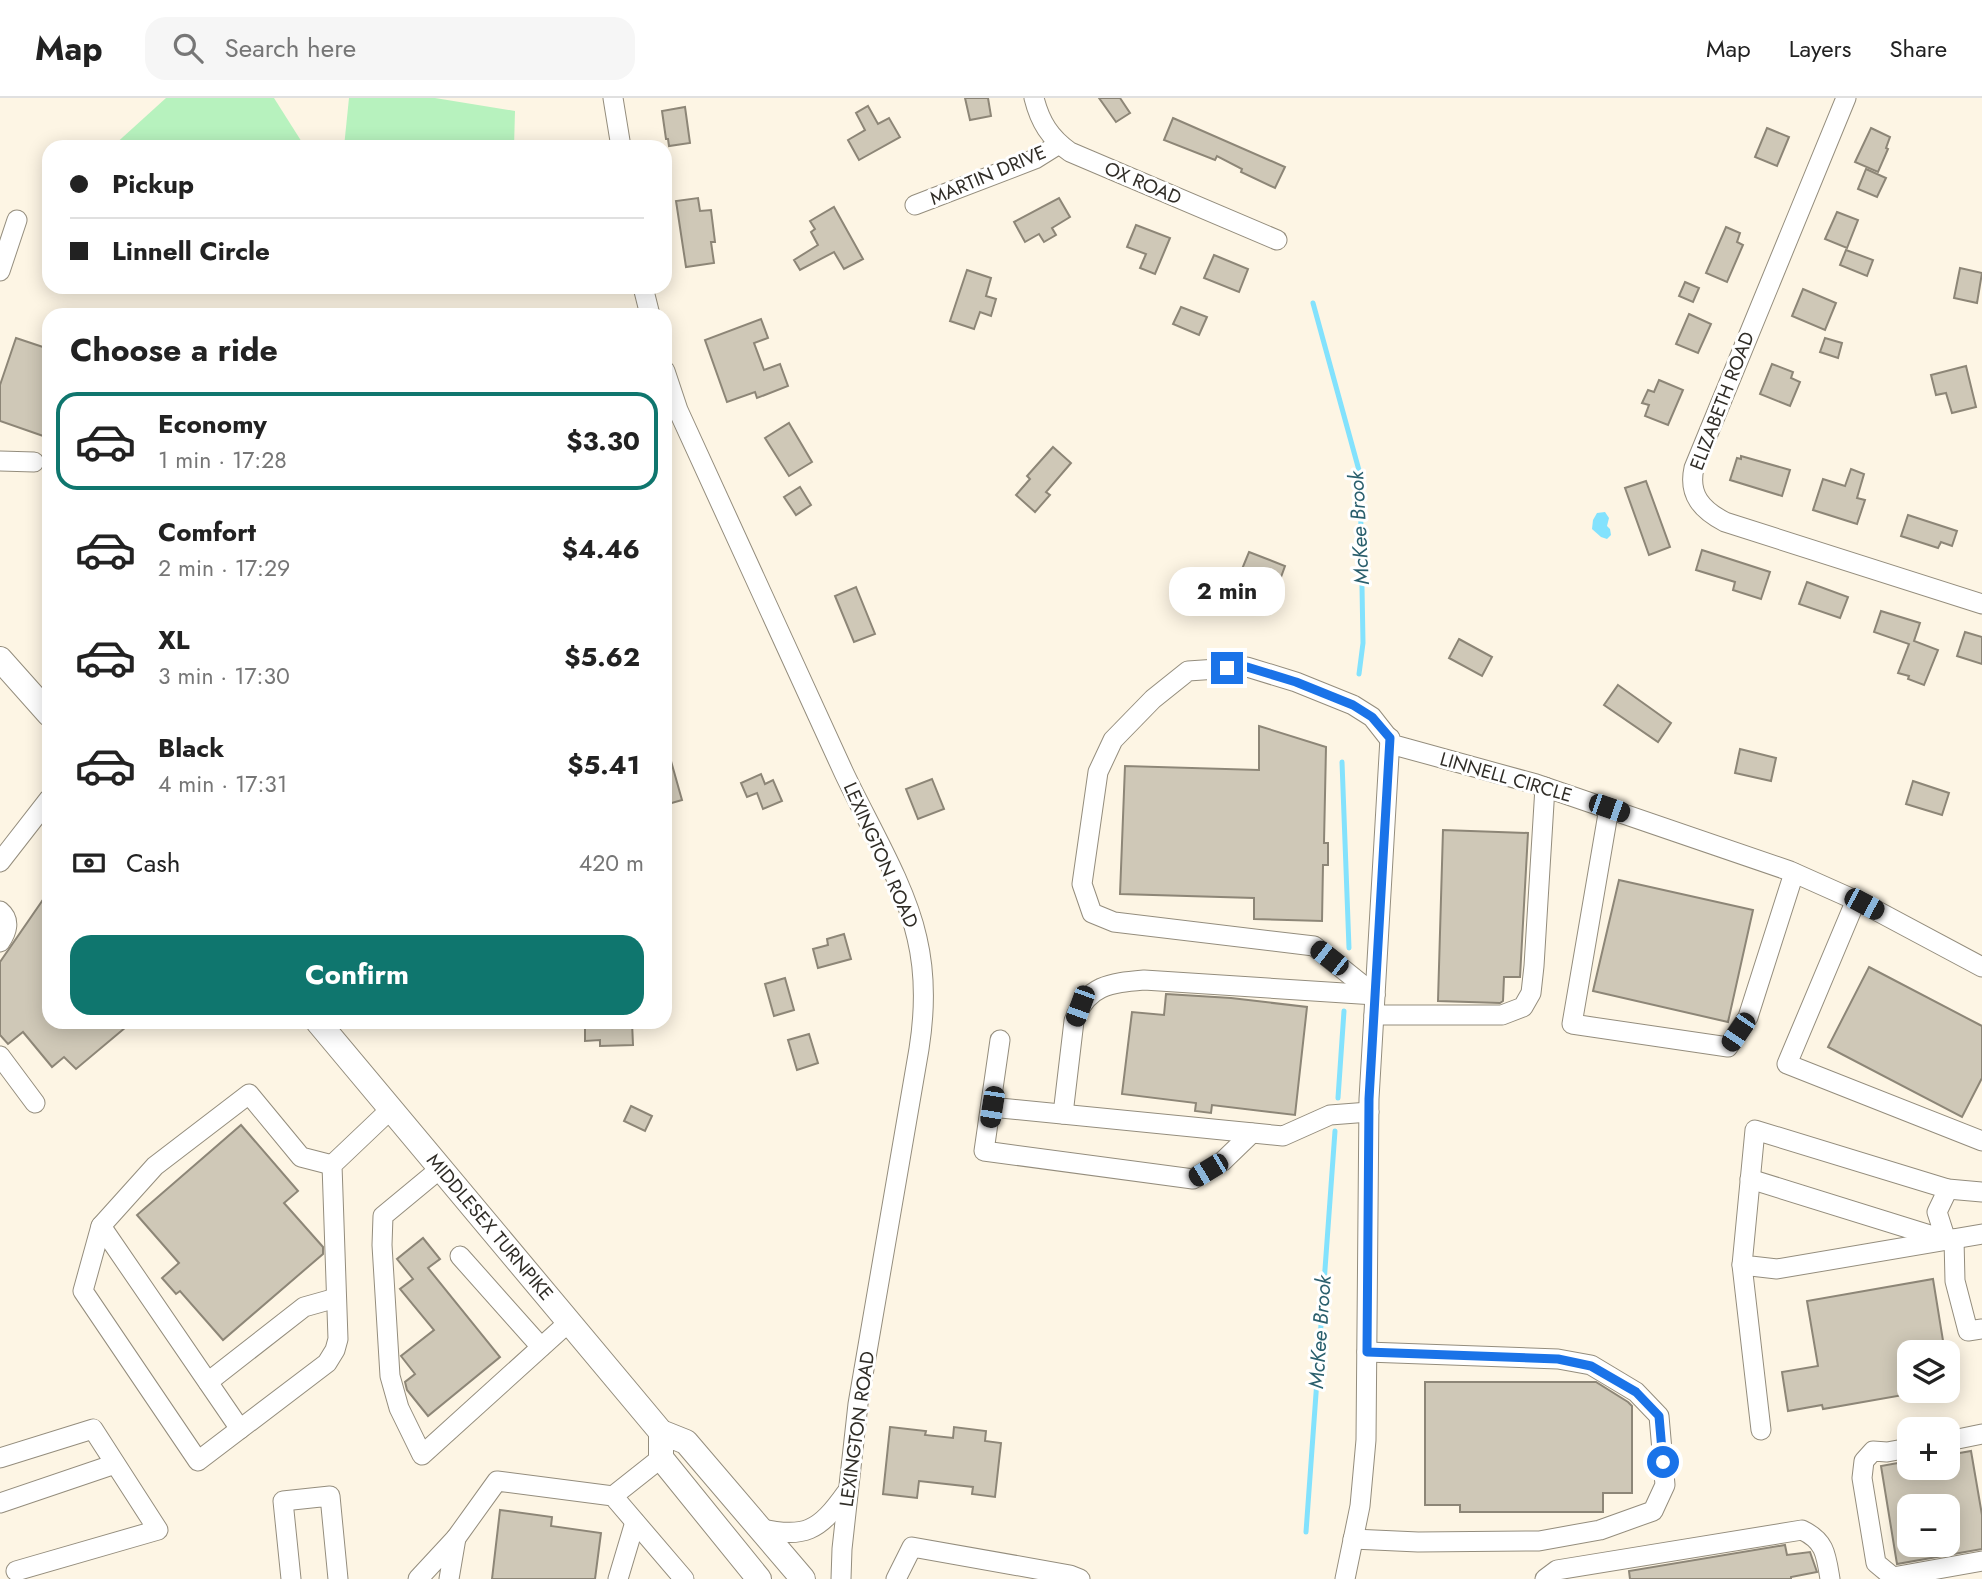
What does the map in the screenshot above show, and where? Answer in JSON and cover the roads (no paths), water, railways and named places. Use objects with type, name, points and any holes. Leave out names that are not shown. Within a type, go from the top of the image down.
[{"type":"main road","points":[[0,659],[42,707]]},
{"type":"main road","name":"MIDDLESEX TURNPIKE","points":[[324,1029],[661,1432],[686,1442],[803,1579]]},
{"type":"main road","points":[[661,1432],[661,1458],[759,1579]]},
{"type":"street","points":[[613,98],[620,140]]},
{"type":"street","name":"OX ROAD","points":[[1034,98],[1037,113],[1047,132],[1070,152],[1277,240]]},
{"type":"street","name":"ELIZABETH ROAD","points":[[1846,98],[1694,468],[1691,480],[1693,492],[1699,504],[1725,522],[1982,604]]},
{"type":"street","name":"MARTIN DRIVE","points":[[915,205],[1035,159],[1059,144]]},
{"type":"street","points":[[0,271],[17,220]]},
{"type":"street","name":"LEXINGTON ROAD","points":[[672,416],[900,888],[917,936],[923,973],[925,1012],[858,1404],[841,1579]]},
{"type":"street","points":[[0,461],[34,462]]},
{"type":"street","name":"LINNELL CIRCLE","points":[[1375,1005],[1314,946],[1114,922],[1092,913],[1082,884],[1098,772],[1114,740],[1153,699],[1188,671],[1247,667],[1296,682],[1363,711],[1372,717],[1395,745],[1545,787],[1794,873],[1856,900],[1982,967]]},
{"type":"street","points":[[1345,1579],[1360,1506],[1366,1440],[1369,1112],[1390,738]]},
{"type":"street","points":[[1063,1114],[1074,1021],[1088,995],[1107,985],[1144,980],[1375,1005],[1502,1014],[1522,1007],[1531,993],[1534,966],[1545,787]]},
{"type":"street","points":[[2,856],[42,807]]},
{"type":"street","points":[[1609,808],[1572,1024],[1728,1047],[1748,1017],[1794,873]]},
{"type":"street","points":[[1856,900],[1787,1064],[1982,1141]]},
{"type":"street","points":[[0,911],[8,924],[0,942]]},
{"type":"street","points":[[1000,1040],[985,1151],[1193,1179],[1223,1161],[1252,1133]]},
{"type":"street","points":[[0,1056],[35,1103]]},
{"type":"street","points":[[332,1165],[301,1157],[249,1094],[155,1166],[101,1226],[83,1291],[198,1461],[327,1363],[335,1350],[338,1339],[332,1165],[392,1108]]},
{"type":"street","points":[[992,1107],[1283,1136],[1331,1115],[1369,1112]]},
{"type":"street","points":[[1761,1430],[1742,1265],[1755,1130],[1948,1189],[1982,1192]]},
{"type":"street","points":[[441,1168],[383,1216],[382,1245],[390,1376],[399,1408],[422,1455],[569,1322]]},
{"type":"street","points":[[1750,1179],[1950,1240]]},
{"type":"street","points":[[1948,1189],[1937,1212],[1950,1240],[1955,1281],[1968,1331],[1982,1329]]},
{"type":"street","points":[[101,1226],[240,1429]]},
{"type":"street","points":[[1742,1265],[1777,1269],[1982,1234]]},
{"type":"street","points":[[460,1256],[541,1347]]},
{"type":"street","points":[[208,1382],[304,1307],[336,1298]]},
{"type":"street","points":[[1353,1539],[1418,1542],[1539,1541],[1600,1530],[1653,1511],[1665,1485],[1659,1416],[1636,1392],[1591,1366],[1558,1359],[1367,1352]]},
{"type":"street","points":[[0,1458],[93,1429],[158,1530],[16,1571]]},
{"type":"street","points":[[1960,1439],[1982,1434]]},
{"type":"street","points":[[1897,1450],[1873,1451],[1864,1461],[1861,1478],[1875,1563],[1894,1577],[1982,1561]]},
{"type":"street","points":[[613,1496],[661,1458]]},
{"type":"street","points":[[0,1503],[115,1464]]},
{"type":"street","points":[[418,1579],[456,1538],[497,1481],[613,1496],[684,1579]]},
{"type":"street","points":[[758,1528],[786,1534],[814,1527],[832,1512],[848,1489]]},
{"type":"street","points":[[291,1579],[284,1501],[330,1496],[338,1579]]},
{"type":"street","points":[[618,1579],[635,1522]]},
{"type":"street","points":[[1545,1579],[1557,1570],[1802,1530],[1816,1537],[1824,1550],[1830,1579]]},
{"type":"street","points":[[449,1579],[456,1538]]},
{"type":"street","points":[[896,1579],[912,1547],[1026,1573],[1070,1575],[1080,1579]]},
{"type":"water","points":[[1605,512],[1609,518],[1607,526],[1611,535],[1607,539],[1592,529],[1597,513]]},
{"type":"waterway","name":"McKee Brook","points":[[1313,303],[1360,474],[1363,643],[1359,674]]},
{"type":"waterway","name":"McKee Brook","points":[[1342,762],[1349,948]]},
{"type":"waterway","name":"McKee Brook","points":[[1338,1098],[1344,1011]]},
{"type":"waterway","name":"McKee Brook","points":[[1306,1532],[1335,1131]]}]
